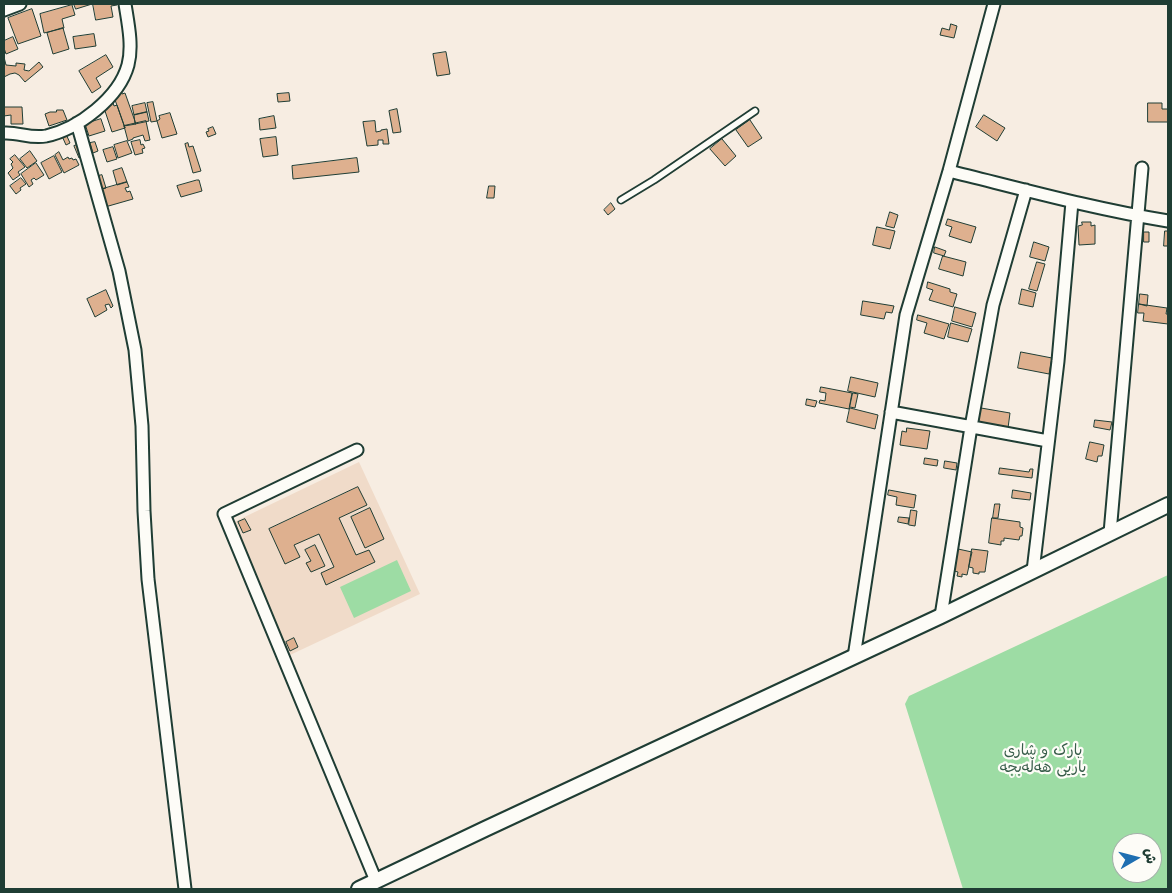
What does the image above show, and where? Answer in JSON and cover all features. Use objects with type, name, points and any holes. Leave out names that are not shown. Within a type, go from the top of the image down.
[{"type":"street","points":[[4,10],[20,4]]},
{"type":"street","points":[[4,133],[34,137],[46,136],[66,130],[100,106],[118,87],[128,66],[130,50],[125,4]]},
{"type":"street","points":[[854,657],[906,315],[949,171],[994,4]]},
{"type":"street","points":[[78,123],[118,271],[136,350],[142,426],[148,579],[185,889]]},
{"type":"street","points":[[1110,533],[1142,168]]},
{"type":"street","points":[[949,171],[1072,202],[1168,221]]},
{"type":"street","points":[[941,616],[971,427],[993,305],[1026,190]]},
{"type":"street","points":[[1033,571],[1058,361],[1072,202]]},
{"type":"street","points":[[891,412],[1048,442]]},
{"type":"street","points":[[356,450],[224,514],[376,882]]},
{"type":"street","points":[[359,889],[941,616],[1168,505]]},
{"type":"lane","points":[[621,200],[654,180],[755,111]]},
{"type":"shaded area","points":[[359,462],[420,594],[290,655],[234,522]]},
{"type":"green space","points":[[397,560],[411,591],[354,618],[340,587]]},
{"type":"green space","name":"پارک و شاری یاریی ھەڵەبجە","points":[[1168,575],[1168,889],[963,889],[905,704],[909,696]]},
{"type":"building","points":[[74,4],[92,4],[76,9]]},
{"type":"building","points":[[93,4],[117,5],[111,6],[113,17],[96,20]]},
{"type":"building","points":[[72,5],[75,15],[62,19],[64,28],[44,33],[40,14]]},
{"type":"building","points":[[32,9],[41,36],[18,44],[8,18]]},
{"type":"building","points":[[951,24],[957,26],[954,38],[940,35],[942,28],[949,30]]},
{"type":"building","points":[[63,28],[69,49],[53,54],[47,33]]},
{"type":"building","points":[[94,34],[96,46],[75,49],[73,37]]},
{"type":"building","points":[[13,37],[18,49],[6,54],[4,41]]},
{"type":"building","points":[[446,52],[450,74],[437,76],[433,54]]},
{"type":"building","points":[[106,55],[113,67],[96,78],[101,87],[92,93],[79,71]]},
{"type":"building","points":[[4,57],[6,65],[16,66],[16,63],[25,64],[24,70],[29,71],[39,62],[43,67],[25,82],[15,73],[4,77]]},
{"type":"building","points":[[121,90],[122,94],[125,93],[136,124],[124,126],[114,97]]},
{"type":"building","points":[[289,93],[290,101],[278,102],[277,94]]},
{"type":"building","points":[[113,102],[114,106],[117,105],[125,128],[112,132],[104,108]]},
{"type":"building","points":[[153,102],[157,121],[151,122],[147,103]]},
{"type":"building","points":[[145,103],[147,112],[134,115],[132,106]]},
{"type":"building","points":[[1148,103],[1162,103],[1162,109],[1168,109],[1168,122],[1148,122]]},
{"type":"building","points":[[4,107],[22,107],[23,124],[11,124],[11,115],[4,116]]},
{"type":"building","points":[[397,109],[401,132],[393,133],[389,111]]},
{"type":"building","points":[[57,110],[63,110],[67,120],[49,126],[45,114],[56,112]]},
{"type":"building","points":[[147,112],[149,121],[135,124],[134,115]]},
{"type":"building","points":[[170,113],[177,134],[162,138],[157,121],[160,119],[159,116]]},
{"type":"building","points":[[984,115],[1005,128],[997,141],[976,127]]},
{"type":"building","points":[[274,116],[276,128],[260,130],[259,119]]},
{"type":"building","points":[[101,119],[105,131],[89,136],[85,124]]},
{"type":"building","points":[[750,120],[762,138],[748,147],[736,130]]},
{"type":"building","points":[[146,121],[150,140],[145,141],[143,135],[128,141],[124,126]]},
{"type":"building","points":[[375,121],[376,132],[387,129],[389,144],[383,144],[383,140],[378,140],[378,145],[367,146],[363,122]]},
{"type":"building","points":[[213,127],[216,134],[208,137],[206,132]]},
{"type":"building","points":[[66,134],[70,143],[66,145],[62,136]]},
{"type":"building","points":[[276,137],[278,155],[263,157],[260,139]]},
{"type":"building","points":[[722,139],[736,156],[725,166],[710,149]]},
{"type":"building","points":[[140,140],[141,145],[143,144],[145,148],[142,149],[143,153],[135,155],[131,142]]},
{"type":"building","points":[[127,141],[132,153],[118,158],[114,145]]},
{"type":"building","points":[[95,142],[98,151],[93,153],[90,143]]},
{"type":"building","points":[[188,143],[189,147],[193,146],[201,171],[193,173],[185,144]]},
{"type":"building","points":[[80,144],[84,156],[79,158],[74,146]]},
{"type":"building","points":[[113,147],[117,159],[107,162],[103,150]]},
{"type":"building","points":[[30,151],[37,161],[27,168],[20,159]]},
{"type":"building","points":[[59,152],[63,160],[68,157],[73,160],[76,159],[79,165],[64,173],[55,155]]},
{"type":"building","points":[[15,155],[25,167],[18,172],[20,175],[13,180],[8,173],[13,168],[11,164],[13,162],[10,159]]},
{"type":"building","points":[[54,156],[62,172],[49,179],[41,163]]},
{"type":"building","points":[[357,158],[359,172],[293,179],[292,166]]},
{"type":"building","points":[[36,163],[44,175],[36,180],[34,178],[31,180],[33,184],[29,187],[21,174]]},
{"type":"building","points":[[122,168],[127,182],[117,185],[113,171]]},
{"type":"building","points":[[102,175],[106,188],[99,190],[95,177]]},
{"type":"building","points":[[21,178],[26,184],[16,194],[10,186]]},
{"type":"building","points":[[199,180],[202,191],[181,197],[177,186]]},
{"type":"building","points":[[127,182],[129,187],[125,188],[127,192],[130,191],[133,199],[105,207],[99,190]]},
{"type":"building","points":[[489,186],[495,186],[494,198],[487,198]]},
{"type":"building","points":[[611,203],[615,209],[608,215],[604,210]]},
{"type":"building","points":[[890,212],[898,215],[894,228],[886,226]]},
{"type":"building","points":[[948,219],[976,227],[971,243],[949,236],[952,227],[946,225]]},
{"type":"building","points":[[1082,222],[1091,222],[1091,226],[1095,225],[1095,244],[1079,245],[1078,226],[1082,225]]},
{"type":"building","points":[[877,227],[895,231],[890,249],[873,245]]},
{"type":"building","points":[[1165,231],[1168,231],[1168,246],[1164,246]]},
{"type":"building","points":[[1144,232],[1149,232],[1149,242],[1144,242]]},
{"type":"building","points":[[1034,242],[1049,247],[1045,261],[1030,257]]},
{"type":"building","points":[[935,247],[946,251],[944,256],[934,253]]},
{"type":"building","points":[[943,256],[966,262],[963,276],[939,269]]},
{"type":"building","points":[[1037,262],[1045,264],[1037,291],[1029,289]]},
{"type":"building","points":[[928,282],[950,289],[950,292],[957,294],[953,307],[929,300],[933,290],[927,288]]},
{"type":"building","points":[[1022,289],[1036,293],[1033,307],[1019,304]]},
{"type":"building","points":[[106,290],[113,306],[111,308],[109,304],[105,305],[107,310],[95,317],[87,299]]},
{"type":"building","points":[[1140,294],[1148,295],[1147,306],[1139,304]]},
{"type":"building","points":[[863,301],[894,306],[892,313],[886,312],[884,319],[861,315]]},
{"type":"building","points":[[1139,304],[1167,308],[1168,324],[1143,321],[1144,313],[1138,313]]},
{"type":"building","points":[[955,307],[976,313],[972,327],[952,321]]},
{"type":"building","points":[[918,315],[949,324],[944,339],[924,333],[927,323],[917,320]]},
{"type":"building","points":[[951,323],[972,329],[968,342],[948,337]]},
{"type":"building","points":[[1021,352],[1052,358],[1049,374],[1018,368]]},
{"type":"building","points":[[851,377],[878,383],[875,397],[848,391]]},
{"type":"building","points":[[821,387],[852,393],[849,409],[819,403],[820,400],[825,401],[826,393],[820,392]]},
{"type":"building","points":[[853,393],[858,394],[855,408],[850,407]]},
{"type":"building","points":[[807,399],[817,401],[815,407],[806,405]]},
{"type":"building","points":[[850,408],[878,415],[875,429],[847,422]]},
{"type":"building","points":[[981,408],[1010,413],[1008,428],[978,423]]},
{"type":"building","points":[[1095,420],[1112,422],[1110,430],[1094,427]]},
{"type":"building","points":[[907,428],[930,431],[927,449],[900,445],[902,431],[906,432]]},
{"type":"building","points":[[1090,442],[1104,445],[1102,456],[1098,456],[1097,462],[1086,459]]},
{"type":"building","points":[[925,458],[938,460],[937,466],[924,464]]},
{"type":"building","points":[[945,461],[957,463],[956,470],[944,468]]},
{"type":"building","points":[[1000,468],[1029,472],[1030,469],[1033,469],[1032,478],[999,474]]},
{"type":"building","points":[[358,487],[367,505],[339,518],[356,555],[369,550],[375,562],[326,585],[321,573],[334,567],[319,534],[294,545],[300,557],[285,564],[269,529]]},
{"type":"building","points":[[889,490],[916,495],[914,508],[896,505],[897,497],[888,495]]},
{"type":"building","points":[[1013,490],[1031,493],[1030,500],[1012,498]]},
{"type":"building","points":[[995,504],[1000,504],[998,518],[993,518]]},
{"type":"building","points":[[370,508],[384,539],[365,548],[351,517]]},
{"type":"building","points":[[911,510],[917,511],[915,526],[909,525]]},
{"type":"building","points":[[899,517],[909,518],[908,524],[898,522]]},
{"type":"building","points":[[992,518],[1020,522],[1020,527],[1023,528],[1022,536],[1020,536],[1019,540],[1004,538],[1004,541],[1001,541],[1001,545],[989,543]]},
{"type":"building","points":[[245,519],[251,530],[243,533],[238,522]]},
{"type":"building","points":[[315,545],[325,566],[311,572],[306,563],[311,561],[305,550]]},
{"type":"building","points":[[958,549],[972,552],[967,575],[962,574],[962,577],[957,576],[958,572],[954,571]]},
{"type":"building","points":[[972,549],[988,551],[985,572],[973,573],[973,568],[969,567]]},
{"type":"building","points":[[294,638],[298,647],[290,651],[286,642]]}]
